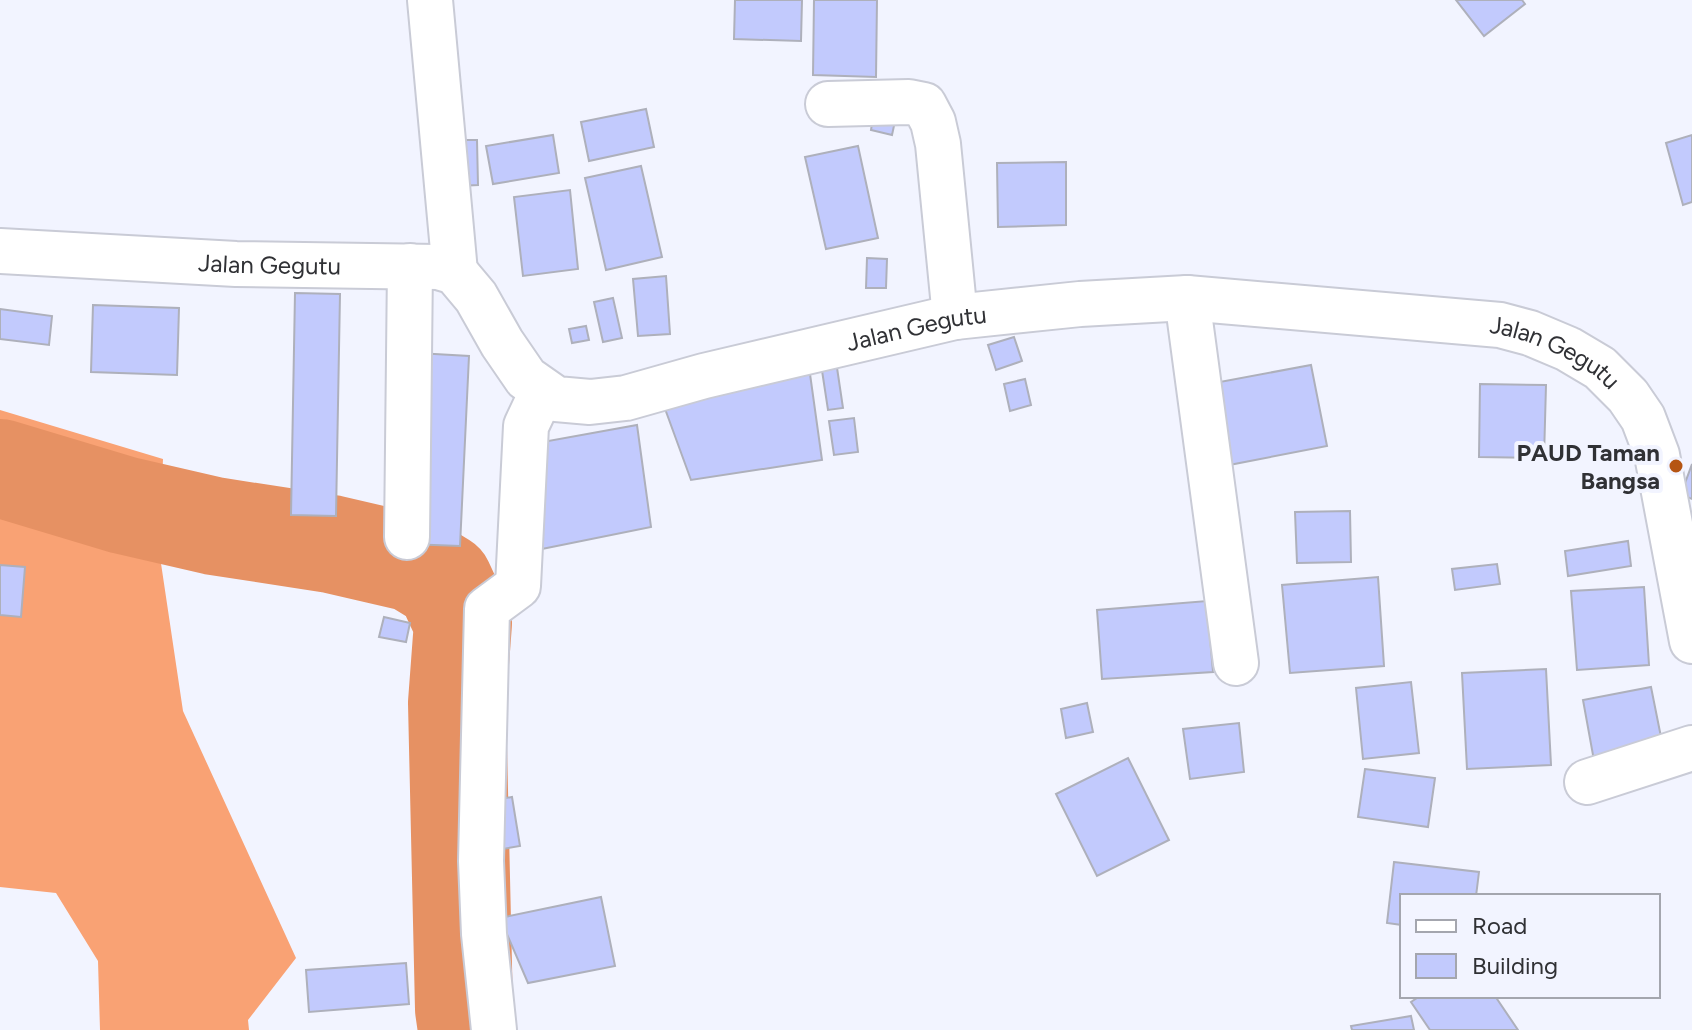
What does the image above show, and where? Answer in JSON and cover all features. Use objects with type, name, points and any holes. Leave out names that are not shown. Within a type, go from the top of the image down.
[{"type":"street","points":[[430,0],[455,272],[476,297],[526,378],[542,392],[526,426],[518,586],[487,609],[481,861],[484,934],[494,1030]]},
{"type":"street","points":[[828,104],[909,102],[924,105],[933,122],[938,144],[955,317]]},
{"type":"street","name":"Jalan Gegutu","points":[[0,251],[236,264],[438,267],[455,272]]},
{"type":"street","points":[[407,537],[410,266]]},
{"type":"street","points":[[1187,298],[1236,663]]},
{"type":"street","name":"Jalan Gegutu","points":[[542,392],[556,399],[590,402],[626,398],[704,376],[955,317],[1080,304],[1187,298],[1500,325],[1530,333],[1568,349],[1600,368],[1628,396],[1643,418],[1657,455],[1692,641]]},
{"type":"street","points":[[1587,782],[1692,748]]},
{"type":"shaded area","points":[[0,410],[163,459],[159,550],[183,711],[296,958],[248,1020],[249,1030],[100,1030],[98,961],[56,893],[0,887]]},
{"type":"building","points":[[735,0],[802,0],[801,41],[734,39]]},
{"type":"building","points":[[814,0],[877,0],[876,77],[813,75]]},
{"type":"building","points":[[1456,0],[1522,0],[1525,4],[1484,36]]},
{"type":"building","points":[[646,109],[654,147],[589,161],[581,122]]},
{"type":"building","points":[[873,117],[895,121],[892,135],[871,130]]},
{"type":"building","points":[[553,135],[559,173],[493,184],[486,146]]},
{"type":"building","points":[[1692,135],[1692,202],[1683,205],[1666,143]]},
{"type":"building","points":[[458,140],[477,140],[478,185],[459,186]]},
{"type":"building","points":[[858,146],[878,238],[826,249],[805,157]]},
{"type":"building","points":[[1066,162],[1066,225],[998,227],[997,163]]},
{"type":"building","points":[[641,166],[662,257],[606,270],[585,178]]},
{"type":"building","points":[[570,190],[578,269],[523,276],[514,197]]},
{"type":"building","points":[[867,258],[887,259],[886,288],[866,288]]},
{"type":"building","points":[[666,276],[670,334],[638,336],[633,279]]},
{"type":"building","points":[[295,293],[340,294],[336,516],[291,515]]},
{"type":"building","points":[[613,298],[622,338],[603,342],[594,302]]},
{"type":"building","points":[[93,305],[179,308],[177,375],[91,372]]},
{"type":"building","points":[[0,309],[52,316],[49,345],[0,339]]},
{"type":"building","points":[[586,326],[589,340],[572,343],[569,329]]},
{"type":"building","points":[[1014,337],[1022,361],[996,370],[988,345]]},
{"type":"building","points":[[417,353],[469,356],[460,546],[408,544]]},
{"type":"building","points":[[836,361],[843,408],[828,410],[821,364]]},
{"type":"building","points":[[1311,365],[1327,446],[1224,466],[1209,384]]},
{"type":"building","points":[[810,374],[822,460],[691,480],[664,406]]},
{"type":"building","points":[[1025,379],[1031,405],[1010,411],[1004,384]]},
{"type":"building","points":[[1480,384],[1546,385],[1544,458],[1479,457]]},
{"type":"building","points":[[854,418],[858,452],[834,455],[829,421]]},
{"type":"building","points":[[637,425],[651,527],[532,551],[537,443]]},
{"type":"building","points":[[1692,464],[1692,499],[1681,494]]},
{"type":"building","points":[[1350,511],[1351,562],[1297,563],[1295,512]]},
{"type":"building","points":[[1628,541],[1631,566],[1568,576],[1565,551]]},
{"type":"building","points":[[1497,564],[1500,584],[1455,590],[1452,569]]},
{"type":"building","points":[[0,565],[25,567],[21,617],[0,615]]},
{"type":"building","points":[[1378,577],[1384,666],[1290,673],[1282,585]]},
{"type":"building","points":[[1644,587],[1649,665],[1577,670],[1571,591]]},
{"type":"building","points":[[1207,601],[1213,672],[1102,679],[1097,610]]},
{"type":"building","points":[[384,617],[410,623],[406,642],[379,637]]},
{"type":"building","points":[[1546,669],[1551,765],[1467,769],[1462,673]]},
{"type":"building","points":[[1411,682],[1419,753],[1363,759],[1356,688]]},
{"type":"building","points":[[1651,687],[1664,752],[1595,766],[1583,700]]},
{"type":"building","points":[[1087,703],[1093,732],[1066,738],[1061,709]]},
{"type":"building","points":[[1239,723],[1244,772],[1190,779],[1183,729]]},
{"type":"building","points":[[1128,758],[1169,840],[1097,876],[1056,794]]},
{"type":"building","points":[[1365,769],[1435,778],[1428,827],[1358,817]]},
{"type":"building","points":[[512,797],[520,846],[497,850],[488,801]]},
{"type":"building","points":[[1394,862],[1479,872],[1476,894],[1400,894],[1400,925],[1387,923]]},
{"type":"building","points":[[601,897],[615,966],[528,983],[500,918]]},
{"type":"building","points":[[406,963],[409,1004],[309,1012],[306,970]]},
{"type":"building","points":[[1417,998],[1496,998],[1518,1030],[1430,1030],[1411,1002]]},
{"type":"building","points":[[1411,1016],[1414,1030],[1352,1030],[1351,1026]]},
{"type":"waterway","points":[[0,468],[123,505],[214,526],[331,544],[413,563],[444,582],[463,623],[457,703],[467,1030]]},
{"type":"place","name":"PAUD Taman Bangsa","points":[[1676,466]]}]
